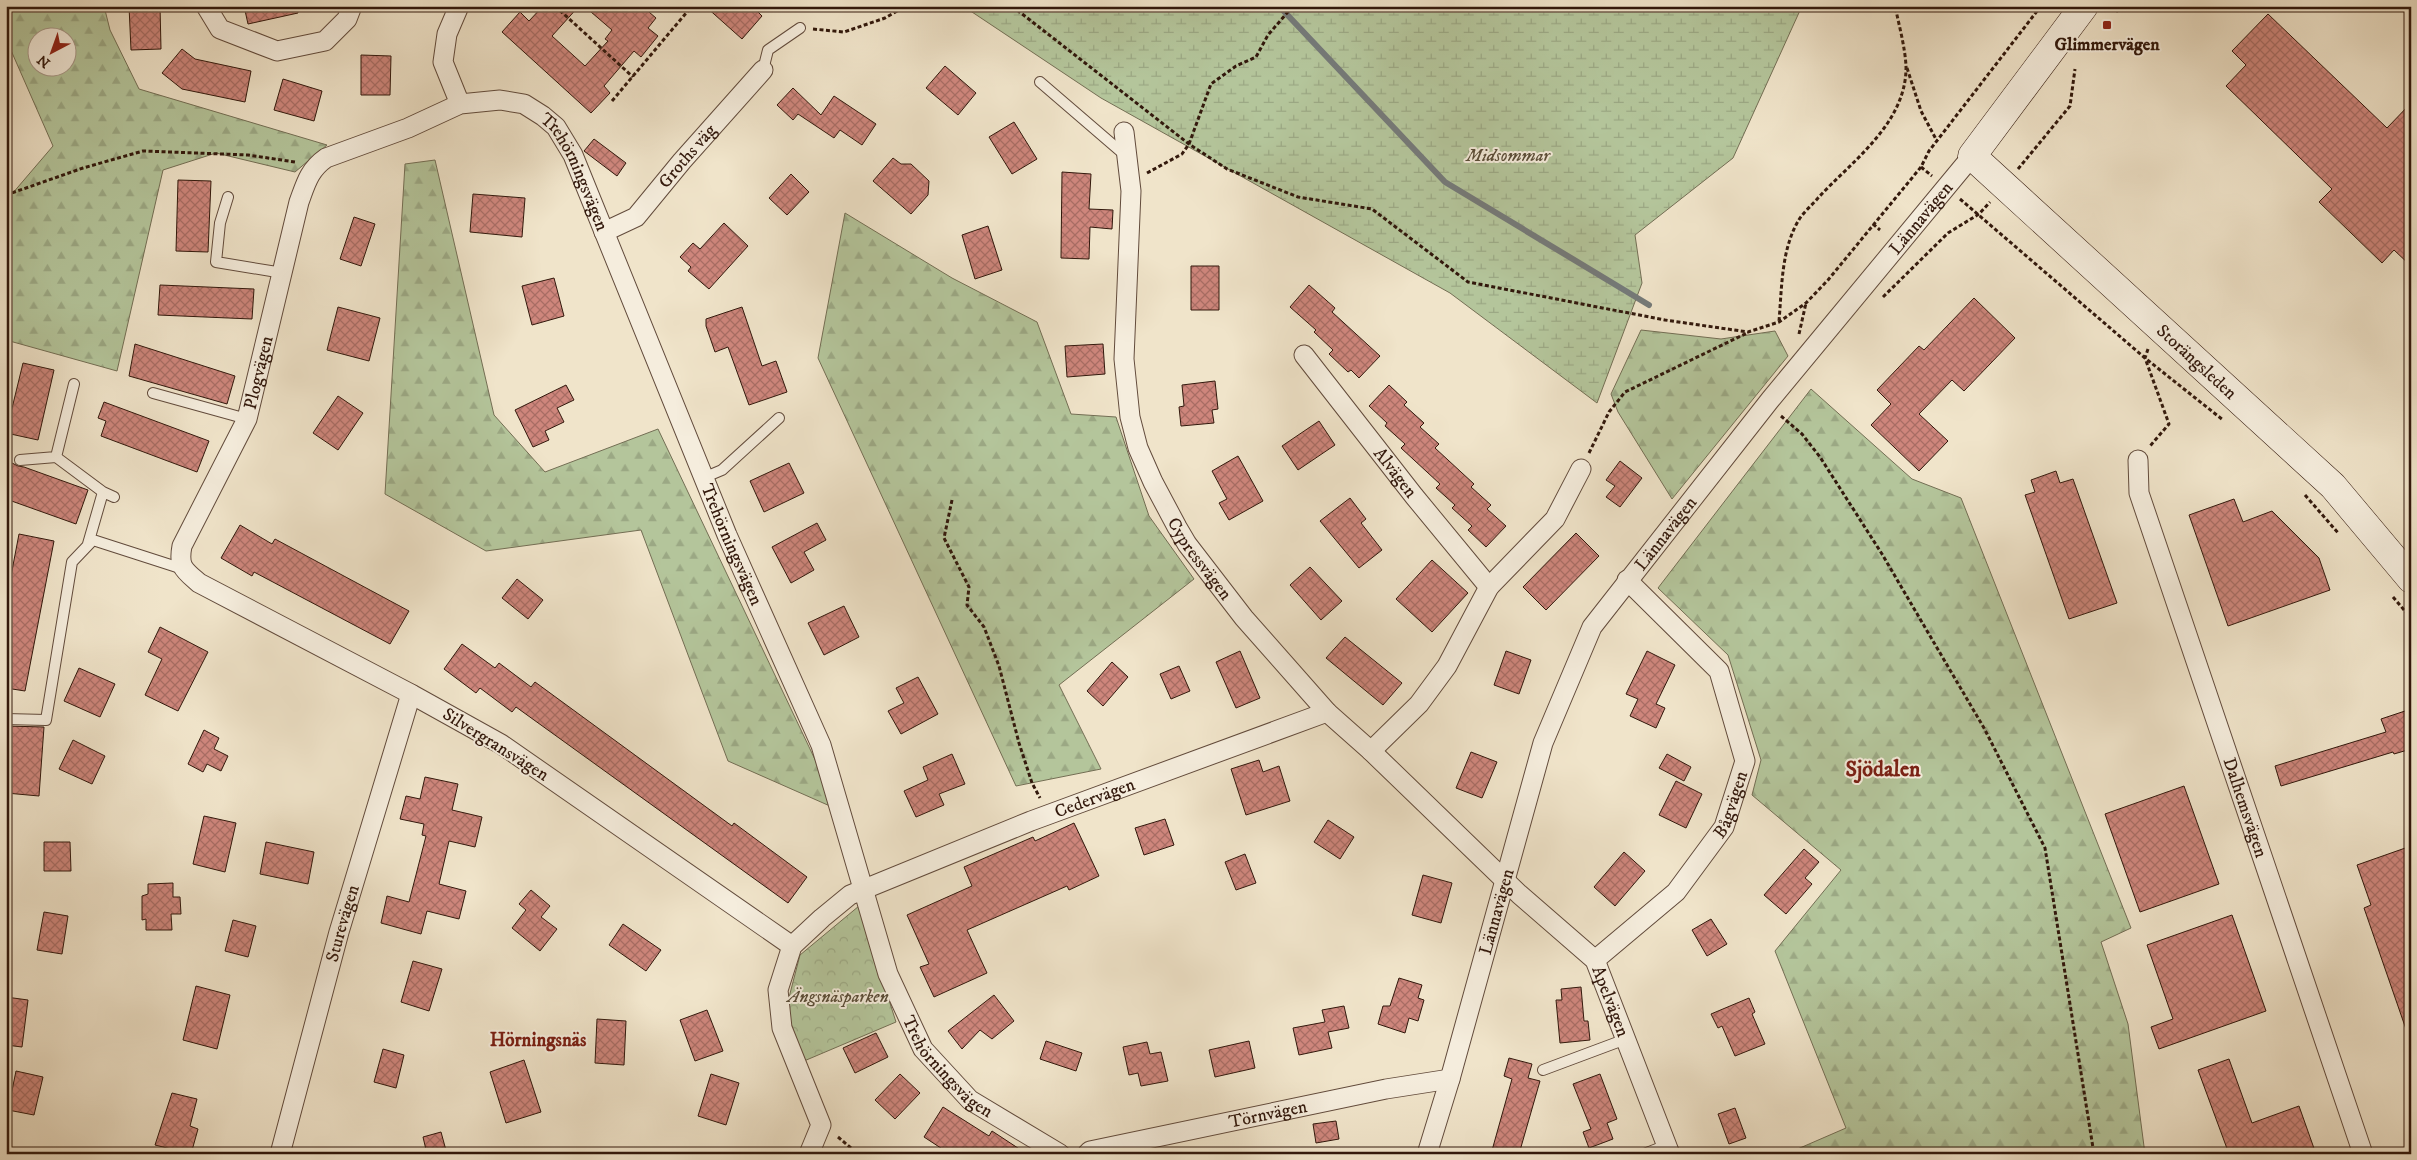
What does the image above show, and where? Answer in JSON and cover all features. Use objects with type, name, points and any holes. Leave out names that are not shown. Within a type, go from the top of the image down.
[{"type":"main road","name":"Lännavägen","points":[[1972,156],[2084,6]]},
{"type":"main road","name":"Storängsleden","points":[[1972,156],[2332,486],[2400,585]]},
{"type":"street","points":[[206,6],[220,28],[277,51],[325,41],[347,19],[352,6]]},
{"type":"street","points":[[459,6],[447,34],[443,62],[460,104]]},
{"type":"street","name":"Groths väg","points":[[604,232],[636,217],[682,161],[763,70]]},
{"type":"street","name":"Trehörningsvägen","points":[[315,166],[326,158],[408,128],[460,104],[500,100],[524,104],[556,127],[573,155],[703,478],[821,746],[865,890],[888,974],[924,1049],[970,1100],[1060,1154]]},
{"type":"street","name":"Cypressvägen","points":[[1124,132],[1131,191],[1124,359],[1130,417],[1138,448],[1153,482],[1187,544],[1244,618],[1327,712],[1506,879]]},
{"type":"street","name":"Lännavägen","points":[[1427,1154],[1450,1079],[1543,743],[1592,627],[1770,400],[1972,156]]},
{"type":"street","name":"Plogvägen","points":[[183,569],[179,560],[182,546],[247,419],[300,202],[308,175],[315,166]]},
{"type":"street","name":"Alvägen","points":[[1304,355],[1414,496],[1489,587]]},
{"type":"street","name":"Dalhemsvägen","points":[[2138,460],[2139,493],[2363,1154]]},
{"type":"street","points":[[1371,751],[1419,704],[1447,666],[1489,587],[1555,519],[1581,469]]},
{"type":"street","name":"Silvergransvägen","points":[[183,569],[198,583],[411,694],[501,744],[792,946]]},
{"type":"street","name":"Bågvägen","points":[[1595,960],[1676,892],[1724,827],[1745,762],[1719,671],[1627,580]]},
{"type":"street","name":"Sturevägen","points":[[280,1154],[339,932],[411,694]]},
{"type":"street","name":"Cedervägen","points":[[865,890],[1048,814],[1327,712]]},
{"type":"street","name":"Apelvägen","points":[[1506,879],[1519,894],[1595,960],[1669,1149]]},
{"type":"street","points":[[809,1154],[821,1125],[782,1028],[778,990],[792,946],[850,896],[865,890]]},
{"type":"street","name":"Törnvägen","points":[[1087,1154],[1090,1151],[1386,1089],[1450,1079]]},
{"type":"lane","points":[[763,70],[768,50],[800,28]]},
{"type":"lane","points":[[1040,82],[1126,156]]},
{"type":"lane","points":[[228,197],[220,223],[216,262],[283,272]]},
{"type":"lane","points":[[56,457],[74,384]]},
{"type":"lane","points":[[153,393],[247,419]]},
{"type":"lane","points":[[703,478],[722,470],[779,418]]},
{"type":"lane","points":[[20,460],[56,457],[103,492],[114,496]]},
{"type":"lane","points":[[88,545],[103,492]]},
{"type":"lane","points":[[6,719],[46,720],[72,562],[88,545],[94,540],[183,569]]},
{"type":"lane","points":[[1543,1070],[1626,1039]]},
{"type":"lane","points":[[1644,1154],[1669,1149]]},
{"type":"path","points":[[555,6],[633,77]]},
{"type":"path","points":[[612,101],[692,6]]},
{"type":"path","points":[[800,28],[844,32],[885,18],[906,6]]},
{"type":"path","points":[[1012,6],[1189,144],[1228,169],[1298,197],[1372,209],[1468,282],[1665,320],[1748,332]]},
{"type":"path","points":[[1129,178],[1145,174],[1182,154],[1189,144],[1211,84],[1236,66],[1256,58],[1268,35],[1293,6]]},
{"type":"path","points":[[1895,6],[1906,65],[1922,111],[1937,141]]},
{"type":"path","points":[[1581,469],[1608,412],[1624,392],[1748,332],[1779,322],[1806,303],[1828,280],[1921,167],[1937,141],[2041,6]]},
{"type":"path","points":[[2116,12],[2119,6]]},
{"type":"path","points":[[1779,322],[1783,268],[1792,233],[1801,217],[1876,140],[1898,106],[1905,81],[1906,65]]},
{"type":"path","points":[[2024,162],[2070,106],[2076,68]]},
{"type":"path","points":[[6,195],[82,168],[143,151],[248,155],[315,166]]},
{"type":"path","points":[[1878,303],[1948,233],[1979,214],[2145,358],[2230,426]]},
{"type":"path","points":[[1873,224],[1880,230]]},
{"type":"path","points":[[2138,460],[2169,424],[2145,358],[2148,346]]},
{"type":"path","points":[[1778,412],[1802,434],[1820,457],[1882,554],[1984,728],[2045,848],[2094,1154]]},
{"type":"path","points":[[2302,492],[2340,535]]},
{"type":"path","points":[[952,500],[944,538],[969,587],[967,605],[984,627],[999,666],[1027,767],[1048,814]]},
{"type":"path","points":[[2400,585],[2411,618]]},
{"type":"path","points":[[821,1125],[858,1154]]},
{"type":"green space","points":[[6,6],[104,6],[110,30],[139,89],[327,145],[295,172],[216,153],[163,170],[117,371],[6,340],[6,201],[53,146],[6,39]]},
{"type":"green space","name":"Midsommar","points":[[963,6],[1802,6],[1733,158],[1635,235],[1642,283],[1597,403],[1450,293],[1101,98]]},
{"type":"green space","points":[[435,160],[494,415],[545,472],[658,429],[839,810],[728,761],[641,530],[486,551],[385,494],[405,164]]},
{"type":"green space","points":[[845,213],[952,278],[1037,322],[1071,414],[1116,417],[1149,516],[1194,579],[1059,685],[1101,769],[1016,786],[818,358]]},
{"type":"green space","points":[[1641,330],[1721,339],[1775,331],[1788,356],[1672,499],[1618,412],[1611,394]]},
{"type":"green space","points":[[1811,389],[1912,479],[1961,498],[2131,928],[2101,942],[2128,1024],[2145,1154],[1786,1154],[1846,1128],[1775,951],[1841,870],[1752,795],[1761,760],[1728,655],[1658,588]]},
{"type":"green space","name":"Ängsnäsparken","points":[[859,906],[896,1022],[804,1061],[786,1009],[800,955]]},
{"type":"building","points":[[129,6],[160,6],[161,49],[131,50]]},
{"type":"building","points":[[244,6],[297,6],[298,13],[248,24]]},
{"type":"building","points":[[543,6],[579,6],[552,36],[585,66],[608,41],[605,39],[612,30],[584,6],[642,6],[656,18],[648,28],[658,36],[641,57],[634,51],[604,86],[610,93],[591,113],[502,32],[520,12],[529,21]]},
{"type":"building","points":[[705,6],[752,6],[762,16],[742,39]]},
{"type":"building","points":[[2268,14],[2387,128],[2411,103],[2411,266],[2394,250],[2382,263],[2319,202],[2332,189],[2226,86],[2246,65],[2232,51]]},
{"type":"building","points":[[182,49],[195,59],[251,71],[245,102],[182,89],[162,73]]},
{"type":"building","points":[[361,55],[391,56],[390,95],[361,95]]},
{"type":"building","points":[[945,66],[976,93],[958,115],[926,88]]},
{"type":"building","points":[[283,79],[322,91],[314,121],[274,110]]},
{"type":"building","points":[[793,88],[821,115],[834,96],[876,124],[862,145],[840,130],[834,138],[798,114],[793,120],[777,105]]},
{"type":"building","points":[[1014,122],[1037,159],[1012,174],[989,137]]},
{"type":"building","points":[[594,139],[626,163],[617,176],[584,151]]},
{"type":"building","points":[[893,158],[901,164],[911,164],[929,181],[928,195],[911,214],[873,181]]},
{"type":"building","points":[[1062,172],[1091,174],[1089,209],[1113,210],[1112,229],[1090,227],[1089,259],[1061,258]]},
{"type":"building","points":[[791,174],[809,192],[787,215],[769,198]]},
{"type":"building","points":[[178,180],[211,181],[208,252],[176,251]]},
{"type":"building","points":[[473,194],[525,198],[522,237],[470,232]]},
{"type":"building","points":[[354,217],[375,224],[361,266],[340,259]]},
{"type":"building","points":[[724,223],[748,246],[709,289],[688,271],[691,267],[680,257],[693,243],[700,249]]},
{"type":"building","points":[[988,226],[1002,270],[975,279],[962,235]]},
{"type":"building","points":[[1191,266],[1219,266],[1219,310],[1191,310]]},
{"type":"building","points":[[554,278],[564,316],[532,325],[522,286]]},
{"type":"building","points":[[160,285],[254,289],[252,319],[158,315]]},
{"type":"building","points":[[1309,285],[1335,308],[1332,312],[1380,356],[1359,378],[1351,370],[1348,372],[1329,354],[1333,350],[1314,332],[1316,330],[1290,307]]},
{"type":"building","points":[[1974,298],[2015,338],[1964,391],[1952,380],[1919,414],[1948,441],[1919,471],[1871,425],[1891,404],[1877,390],[1919,346],[1924,350]]},
{"type":"building","points":[[338,307],[380,318],[369,361],[327,350]]},
{"type":"building","points":[[742,307],[762,366],[776,361],[787,392],[749,405],[728,347],[715,352],[706,326],[706,319]]},
{"type":"building","points":[[135,344],[235,376],[227,404],[129,376]]},
{"type":"building","points":[[1103,344],[1105,374],[1067,377],[1065,346]]},
{"type":"building","points":[[23,363],[54,370],[38,440],[6,433]]},
{"type":"building","points":[[1215,381],[1218,409],[1212,410],[1214,423],[1181,426],[1179,407],[1184,406],[1182,385]]},
{"type":"building","points":[[566,385],[574,400],[557,408],[564,422],[545,431],[549,440],[533,447],[515,410]]},
{"type":"building","points":[[1389,385],[1407,402],[1404,405],[1424,423],[1420,427],[1439,444],[1435,448],[1474,484],[1471,487],[1491,505],[1487,509],[1506,526],[1486,547],[1468,530],[1472,526],[1452,508],[1455,505],[1436,488],[1440,484],[1401,448],[1405,444],[1385,426],[1387,423],[1369,406]]},
{"type":"building","points":[[338,396],[363,413],[338,450],[313,433]]},
{"type":"building","points":[[104,402],[209,441],[197,472],[101,436],[106,421],[98,418]]},
{"type":"building","points":[[1319,421],[1335,445],[1298,470],[1282,446]]},
{"type":"building","points":[[1238,456],[1263,501],[1229,520],[1219,503],[1227,499],[1212,471]]},
{"type":"building","points":[[6,460],[18,466],[88,490],[76,524],[6,499]]},
{"type":"building","points":[[1620,461],[1642,478],[1620,507],[1606,497],[1615,486],[1606,480]]},
{"type":"building","points":[[789,463],[804,493],[764,512],[750,481]]},
{"type":"building","points":[[2056,471],[2060,483],[2073,479],[2117,603],[2069,619],[2025,495],[2035,492],[2031,480]]},
{"type":"building","points":[[1350,498],[1366,519],[1361,523],[1382,550],[1359,568],[1320,521]]},
{"type":"building","points":[[2234,499],[2243,522],[2272,511],[2319,558],[2330,590],[2228,626],[2189,515]]},
{"type":"building","points":[[817,523],[826,540],[804,552],[814,570],[791,583],[772,547]]},
{"type":"building","points":[[240,525],[272,544],[275,539],[409,611],[390,644],[254,572],[252,576],[221,558]]},
{"type":"building","points":[[1576,533],[1599,556],[1546,610],[1523,587]]},
{"type":"building","points":[[19,534],[54,541],[25,691],[6,688],[6,602]]},
{"type":"building","points":[[1432,560],[1468,593],[1432,632],[1396,599]]},
{"type":"building","points":[[1310,567],[1342,601],[1321,620],[1290,585]]},
{"type":"building","points":[[517,579],[543,600],[528,619],[502,598]]},
{"type":"building","points":[[844,606],[859,637],[824,655],[808,623]]},
{"type":"building","points":[[160,627],[208,652],[178,711],[145,695],[162,659],[148,652]]},
{"type":"building","points":[[1345,637],[1402,683],[1383,705],[1326,658]]},
{"type":"building","points":[[462,644],[495,668],[499,663],[531,687],[535,682],[732,826],[734,823],[807,877],[788,903],[516,707],[512,712],[480,688],[476,693],[444,669]]},
{"type":"building","points":[[1240,651],[1260,698],[1236,708],[1216,662]]},
{"type":"building","points":[[1506,651],[1531,660],[1519,694],[1494,685]]},
{"type":"building","points":[[1647,651],[1675,665],[1656,704],[1665,708],[1656,728],[1630,716],[1638,699],[1626,694]]},
{"type":"building","points":[[1112,662],[1128,677],[1103,706],[1087,691]]},
{"type":"building","points":[[1179,666],[1190,691],[1171,699],[1160,674]]},
{"type":"building","points":[[79,668],[115,684],[100,717],[64,701]]},
{"type":"building","points":[[918,677],[938,714],[901,734],[888,711],[904,703],[896,688]]},
{"type":"building","points":[[2411,709],[2411,749],[2394,754],[2393,752],[2281,786],[2275,766],[2386,732],[2381,719]]},
{"type":"building","points":[[6,726],[44,727],[39,796],[6,793]]},
{"type":"building","points":[[204,730],[219,738],[214,749],[228,756],[221,771],[207,764],[203,772],[188,764]]},
{"type":"building","points":[[73,740],[105,756],[92,784],[59,769]]},
{"type":"building","points":[[1471,752],[1497,762],[1482,798],[1456,788]]},
{"type":"building","points":[[952,754],[965,784],[939,794],[944,805],[916,817],[904,791],[928,780],[923,767]]},
{"type":"building","points":[[1667,754],[1691,767],[1684,781],[1659,768]]},
{"type":"building","points":[[1259,760],[1263,772],[1279,766],[1290,801],[1246,815],[1231,769]]},
{"type":"building","points":[[425,777],[458,784],[452,810],[482,817],[475,847],[449,841],[439,884],[466,891],[459,919],[427,911],[421,934],[381,923],[387,896],[409,902],[426,836],[422,835],[424,824],[400,819],[406,796],[420,799]]},
{"type":"building","points":[[1676,781],[1702,794],[1686,828],[1659,815]]},
{"type":"building","points":[[2184,786],[2219,884],[2140,912],[2105,814]]},
{"type":"building","points":[[204,816],[236,823],[225,872],[193,864]]},
{"type":"building","points":[[1165,819],[1174,845],[1144,855],[1135,828]]},
{"type":"building","points":[[1328,820],[1354,837],[1340,859],[1314,842]]},
{"type":"building","points":[[1074,823],[1099,876],[1069,890],[1067,886],[967,930],[987,973],[934,997],[920,967],[929,964],[907,915],[972,886],[964,867],[1033,837],[1035,841]]},
{"type":"building","points":[[44,842],[70,842],[71,871],[44,871]]},
{"type":"building","points":[[266,842],[314,852],[308,884],[260,874]]},
{"type":"building","points":[[2411,846],[2411,1035],[2408,1035],[2364,908],[2371,905],[2357,865]]},
{"type":"building","points":[[1804,849],[1819,862],[1805,878],[1812,884],[1786,914],[1764,895]]},
{"type":"building","points":[[1624,852],[1645,871],[1615,906],[1594,887]]},
{"type":"building","points":[[1245,854],[1256,883],[1236,890],[1225,862]]},
{"type":"building","points":[[1423,875],[1452,883],[1441,923],[1412,915]]},
{"type":"building","points":[[173,883],[173,897],[180,897],[181,914],[171,914],[172,930],[146,930],[146,919],[142,920],[142,896],[148,894],[148,884]]},
{"type":"building","points":[[531,890],[550,906],[541,917],[557,929],[540,951],[512,928],[526,910],[519,904]]},
{"type":"building","points":[[44,912],[68,916],[62,954],[37,950]]},
{"type":"building","points":[[2232,915],[2266,1011],[2159,1049],[2151,1027],[2173,1019],[2147,945]]},
{"type":"building","points":[[1711,919],[1727,944],[1707,956],[1692,930]]},
{"type":"building","points":[[233,920],[256,926],[248,957],[225,951]]},
{"type":"building","points":[[623,924],[661,950],[646,971],[609,945]]},
{"type":"building","points":[[413,961],[442,969],[429,1011],[401,1002]]},
{"type":"building","points":[[1399,978],[1422,985],[1418,998],[1424,1000],[1418,1021],[1409,1018],[1405,1033],[1378,1024],[1383,1006],[1390,1006]]},
{"type":"building","points":[[196,986],[230,995],[217,1049],[183,1040]]},
{"type":"building","points":[[1581,987],[1584,1021],[1588,1021],[1590,1040],[1560,1043],[1556,1000],[1562,1000],[1561,989]]},
{"type":"building","points":[[994,995],[1014,1021],[992,1039],[980,1030],[962,1049],[948,1031]]},
{"type":"building","points":[[6,997],[28,1000],[22,1047],[6,1045]]},
{"type":"building","points":[[1749,998],[1755,1012],[1752,1014],[1765,1044],[1735,1056],[1722,1026],[1718,1028],[1711,1014]]},
{"type":"building","points":[[1344,1006],[1349,1028],[1328,1032],[1332,1048],[1299,1055],[1293,1028],[1325,1022],[1322,1010]]},
{"type":"building","points":[[707,1010],[723,1051],[695,1061],[680,1020]]},
{"type":"building","points":[[597,1019],[626,1021],[624,1065],[595,1063]]},
{"type":"building","points":[[876,1033],[888,1057],[855,1073],[843,1048]]},
{"type":"building","points":[[1046,1041],[1082,1053],[1076,1071],[1040,1059]]},
{"type":"building","points":[[1249,1041],[1255,1068],[1215,1077],[1209,1050]]},
{"type":"building","points":[[1147,1042],[1150,1054],[1161,1052],[1168,1081],[1141,1086],[1138,1073],[1129,1075],[1123,1047]]},
{"type":"building","points":[[383,1049],[404,1055],[396,1088],[374,1082]]},
{"type":"building","points":[[1509,1058],[1532,1064],[1528,1078],[1540,1081],[1519,1154],[1491,1154],[1512,1079],[1504,1076]]},
{"type":"building","points":[[2229,1059],[2252,1123],[2299,1106],[2316,1154],[2229,1154],[2198,1070]]},
{"type":"building","points":[[524,1060],[541,1112],[506,1123],[490,1072]]},
{"type":"building","points":[[16,1071],[43,1077],[34,1115],[8,1110]]},
{"type":"building","points":[[711,1074],[739,1083],[726,1125],[698,1116]]},
{"type":"building","points":[[900,1074],[920,1093],[895,1119],[875,1100]]},
{"type":"building","points":[[1600,1074],[1617,1119],[1607,1123],[1613,1139],[1589,1148],[1583,1132],[1591,1129],[1573,1084]]},
{"type":"building","points":[[172,1093],[197,1099],[190,1126],[198,1129],[191,1154],[155,1145]]},
{"type":"building","points":[[943,1107],[989,1136],[992,1131],[1027,1154],[950,1154],[924,1137]]},
{"type":"building","points":[[1735,1108],[1746,1138],[1729,1144],[1718,1114]]},
{"type":"building","points":[[1336,1121],[1339,1139],[1316,1143],[1313,1124]]},
{"type":"building","points":[[441,1132],[447,1154],[427,1154],[423,1137]]},
{"type":"waterway","points":[[1279,6],[1445,182],[1649,305]]},
{"type":"place","name":"Glimmervägen","points":[[2107,25]]},
{"type":"district","name":"Sjödalen","points":[[1883,768]]},
{"type":"district","name":"Hörningsnäs","points":[[538,1039]]}]
